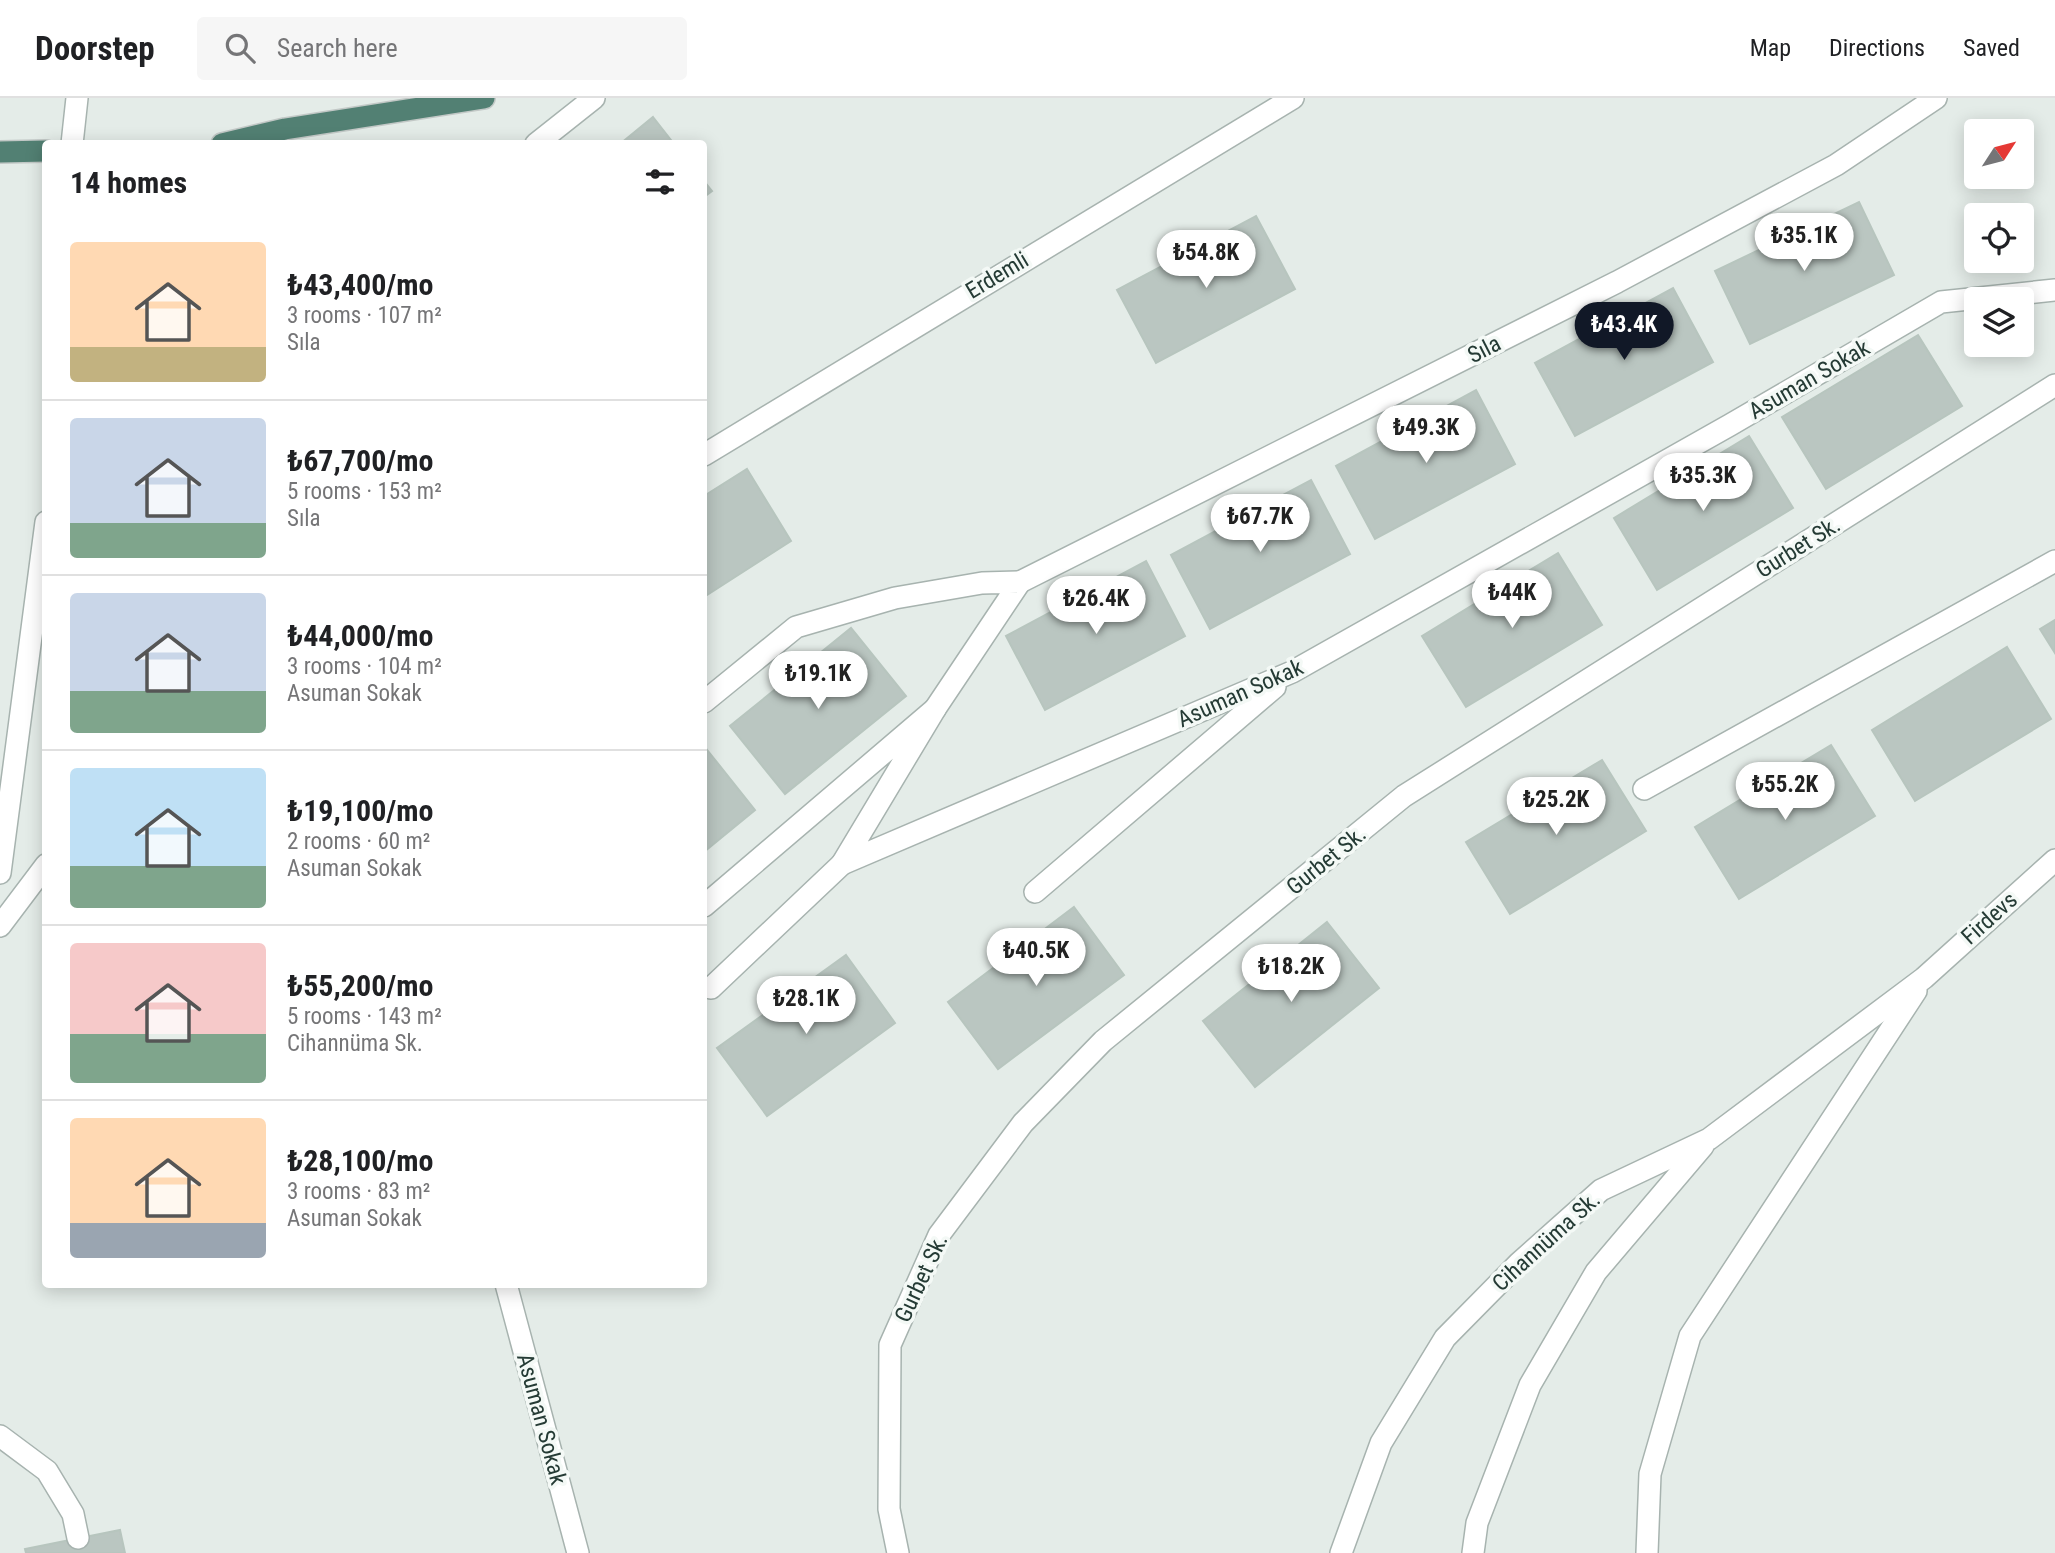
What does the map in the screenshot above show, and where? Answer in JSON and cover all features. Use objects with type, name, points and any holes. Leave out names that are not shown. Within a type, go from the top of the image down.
[{"type":"highway","points":[[239,140],[285,129],[484,98]]},
{"type":"highway","points":[[0,152],[42,151]]},
{"type":"street","points":[[72,140],[77,98]]},
{"type":"street","points":[[541,140],[594,98]]},
{"type":"street","name":"Erdemli","points":[[707,453],[1293,98]]},
{"type":"street","name":"Sıla","points":[[1020,582],[1617,282],[1836,165],[1936,98]]},
{"type":"street","name":"Asuman Sokak","points":[[842,864],[1292,672],[1730,425],[1941,302],[2055,290]]},
{"type":"street","name":"Gurbet Sk.","points":[[898,1553],[889,1509],[890,1345],[939,1235],[1023,1123],[1103,1041],[1404,796],[2055,385]]},
{"type":"street","points":[[0,873],[42,553]]},
{"type":"street","points":[[1644,789],[2055,561]]},
{"type":"street","points":[[707,700],[796,627],[895,598],[982,583],[1020,582]]},
{"type":"street","points":[[711,988],[842,864],[935,709],[1020,582]]},
{"type":"street","points":[[1035,892],[1292,672]]},
{"type":"street","points":[[707,903],[935,709]]},
{"type":"street","name":"Firdevs","points":[[1924,978],[2055,860]]},
{"type":"street","points":[[0,926],[42,870]]},
{"type":"street","points":[[1647,1553],[1650,1474],[1690,1336],[1924,978]]},
{"type":"street","name":"Cihannüma Sk.","points":[[1341,1553],[1381,1443],[1446,1338],[1518,1263],[1601,1189],[1709,1139],[1924,978]]},
{"type":"street","points":[[1473,1553],[1477,1523],[1530,1385],[1596,1272],[1709,1139]]},
{"type":"street","name":"Asuman Sokak","points":[[507,1288],[578,1553]]},
{"type":"street","points":[[0,1436],[47,1471],[73,1514],[78,1538]]},
{"type":"building","points":[[653,117],[671,140],[625,140]]},
{"type":"building","points":[[1859,202],[1894,275],[1750,344],[1715,271]]},
{"type":"building","points":[[1256,216],[1295,289],[1156,363],[1117,290]]},
{"type":"building","points":[[1673,288],[1713,362],[1575,436],[1535,363]]},
{"type":"building","points":[[1918,335],[1962,406],[1826,489],[1782,417]]},
{"type":"building","points":[[1476,390],[1515,464],[1375,539],[1336,466]]},
{"type":"building","points":[[1749,436],[1793,508],[1657,590],[1614,518]]},
{"type":"building","points":[[747,469],[791,541],[707,595],[707,494]]},
{"type":"building","points":[[1311,480],[1350,554],[1210,629],[1171,555]]},
{"type":"building","points":[[1558,553],[1602,625],[1466,707],[1422,636]]},
{"type":"building","points":[[1146,561],[1185,636],[1045,710],[1006,636]]},
{"type":"building","points":[[2055,620],[2055,653],[2040,629]]},
{"type":"building","points":[[851,628],[906,696],[785,794],[730,726]]},
{"type":"building","points":[[2007,647],[2051,719],[1915,801],[1872,730]]},
{"type":"building","points":[[1831,745],[1875,816],[1739,899],[1695,827]]},
{"type":"building","points":[[707,750],[755,810],[707,850]]},
{"type":"building","points":[[1602,760],[1646,831],[1510,914],[1466,842]]},
{"type":"building","points":[[1074,907],[1124,975],[998,1069],[948,1002]]},
{"type":"building","points":[[1327,922],[1379,988],[1255,1087],[1203,1021]]},
{"type":"building","points":[[846,955],[895,1023],[767,1116],[717,1048]]},
{"type":"building","points":[[120,1530],[125,1553],[26,1553],[25,1549]]}]
